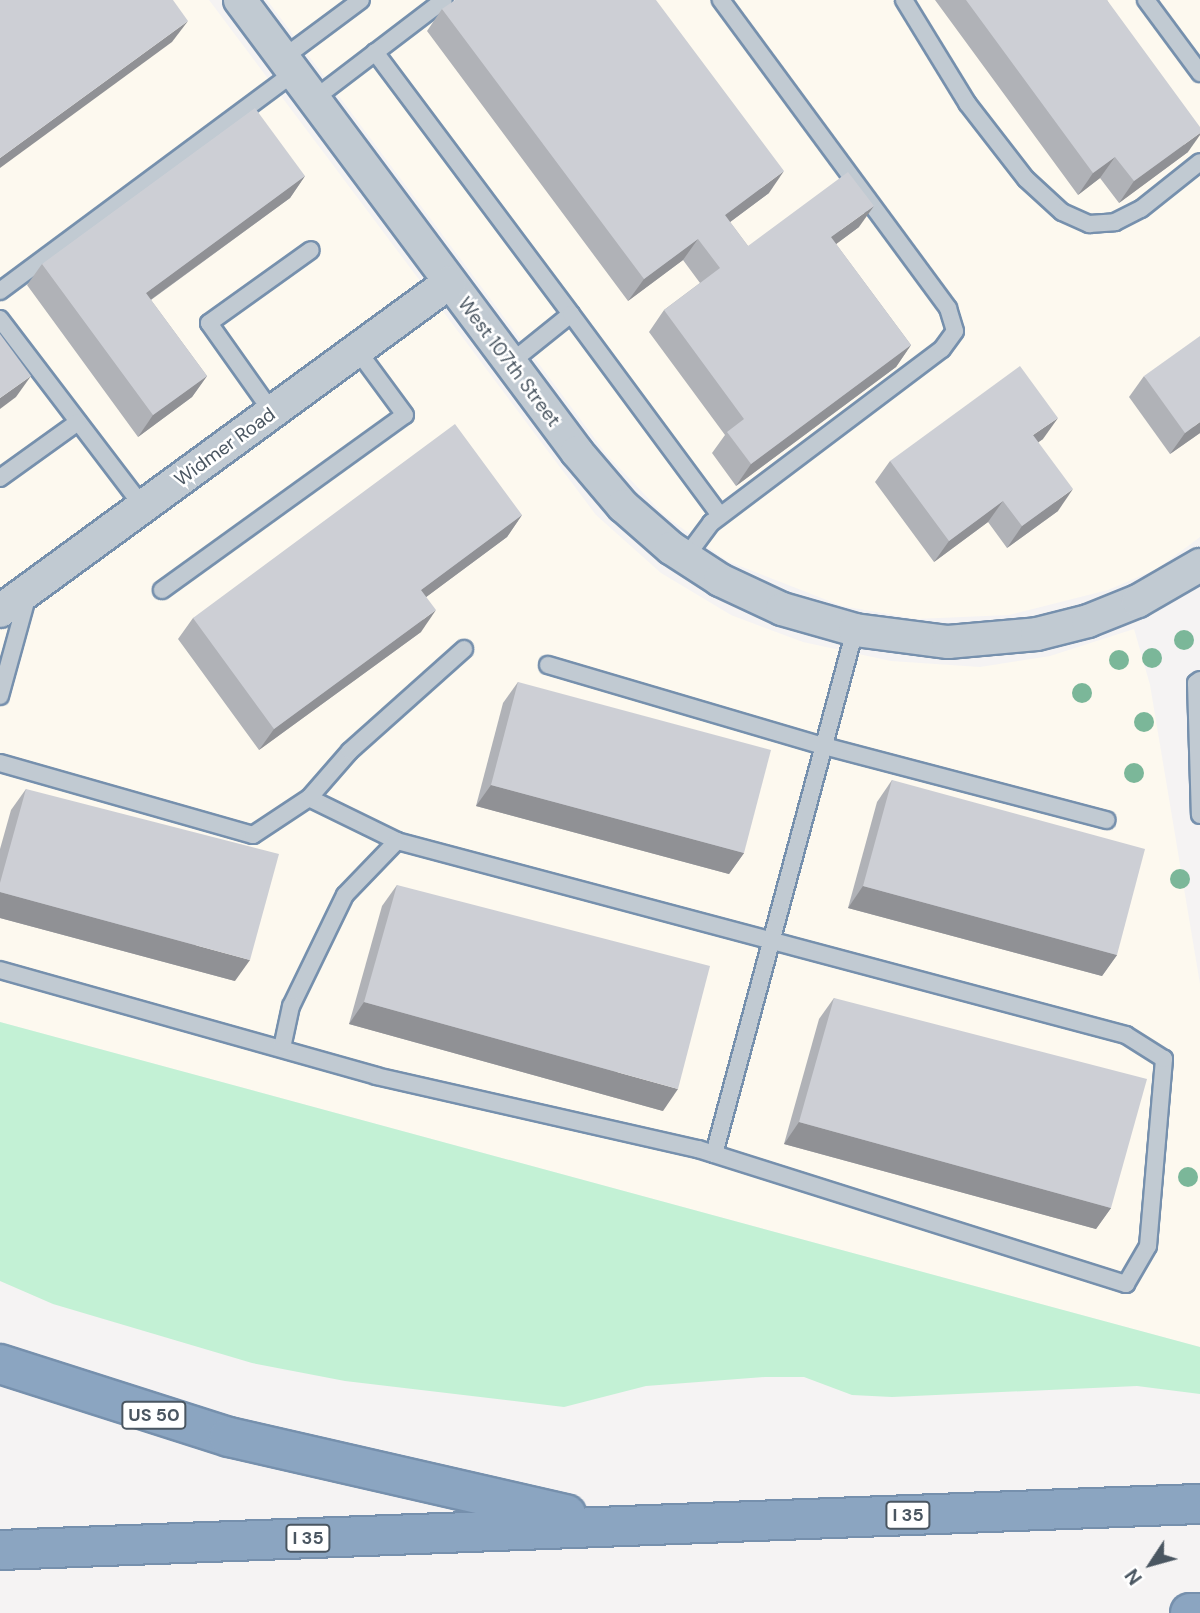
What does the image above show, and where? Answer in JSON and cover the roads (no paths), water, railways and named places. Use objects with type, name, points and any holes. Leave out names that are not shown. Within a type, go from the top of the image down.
[{"type":"highway","name":"US 50","points":[[0,1364],[229,1437],[616,1526]]},
{"type":"highway","name":"I 35","points":[[0,1550],[1200,1504]]},
{"type":"highway","points":[[1190,1613],[1200,1613]]},
{"type":"street","name":"West 107th Street","points":[[240,0],[510,363],[623,506],[685,558],[720,580],[782,609],[855,630],[948,642],[1037,634],[1138,601],[1200,565]]},
{"type":"street","name":"Widmer Road","points":[[0,611],[450,282]]},
{"type":"lane","points":[[314,99],[444,0]]},
{"type":"lane","points":[[685,558],[720,515],[942,349],[955,331],[948,308],[721,0]]},
{"type":"lane","points":[[904,0],[967,103],[1026,179],[1062,212],[1089,224],[1115,222],[1142,209],[1200,162]]},
{"type":"lane","points":[[1146,0],[1200,73]]},
{"type":"lane","points":[[0,292],[288,65],[359,1]]},
{"type":"lane","points":[[375,52],[720,515]]},
{"type":"lane","points":[[272,412],[209,323],[311,250]]},
{"type":"lane","points":[[510,363],[571,314]]},
{"type":"lane","points":[[0,318],[143,507]]},
{"type":"lane","points":[[162,590],[405,415],[357,350]]},
{"type":"lane","points":[[0,478],[78,422]]},
{"type":"lane","points":[[0,696],[29,590]]},
{"type":"lane","points":[[714,1154],[855,630]]},
{"type":"lane","points":[[0,763],[253,835],[309,798],[350,751],[464,649]]},
{"type":"lane","points":[[548,665],[824,746],[1106,820]]},
{"type":"lane","points":[[1200,680],[1196,683],[1200,815]]},
{"type":"lane","points":[[0,970],[376,1076],[714,1154],[1126,1284],[1148,1246],[1164,1059],[1126,1035],[397,841],[309,798]]},
{"type":"lane","points":[[282,1048],[291,1006],[345,894],[397,841]]}]
